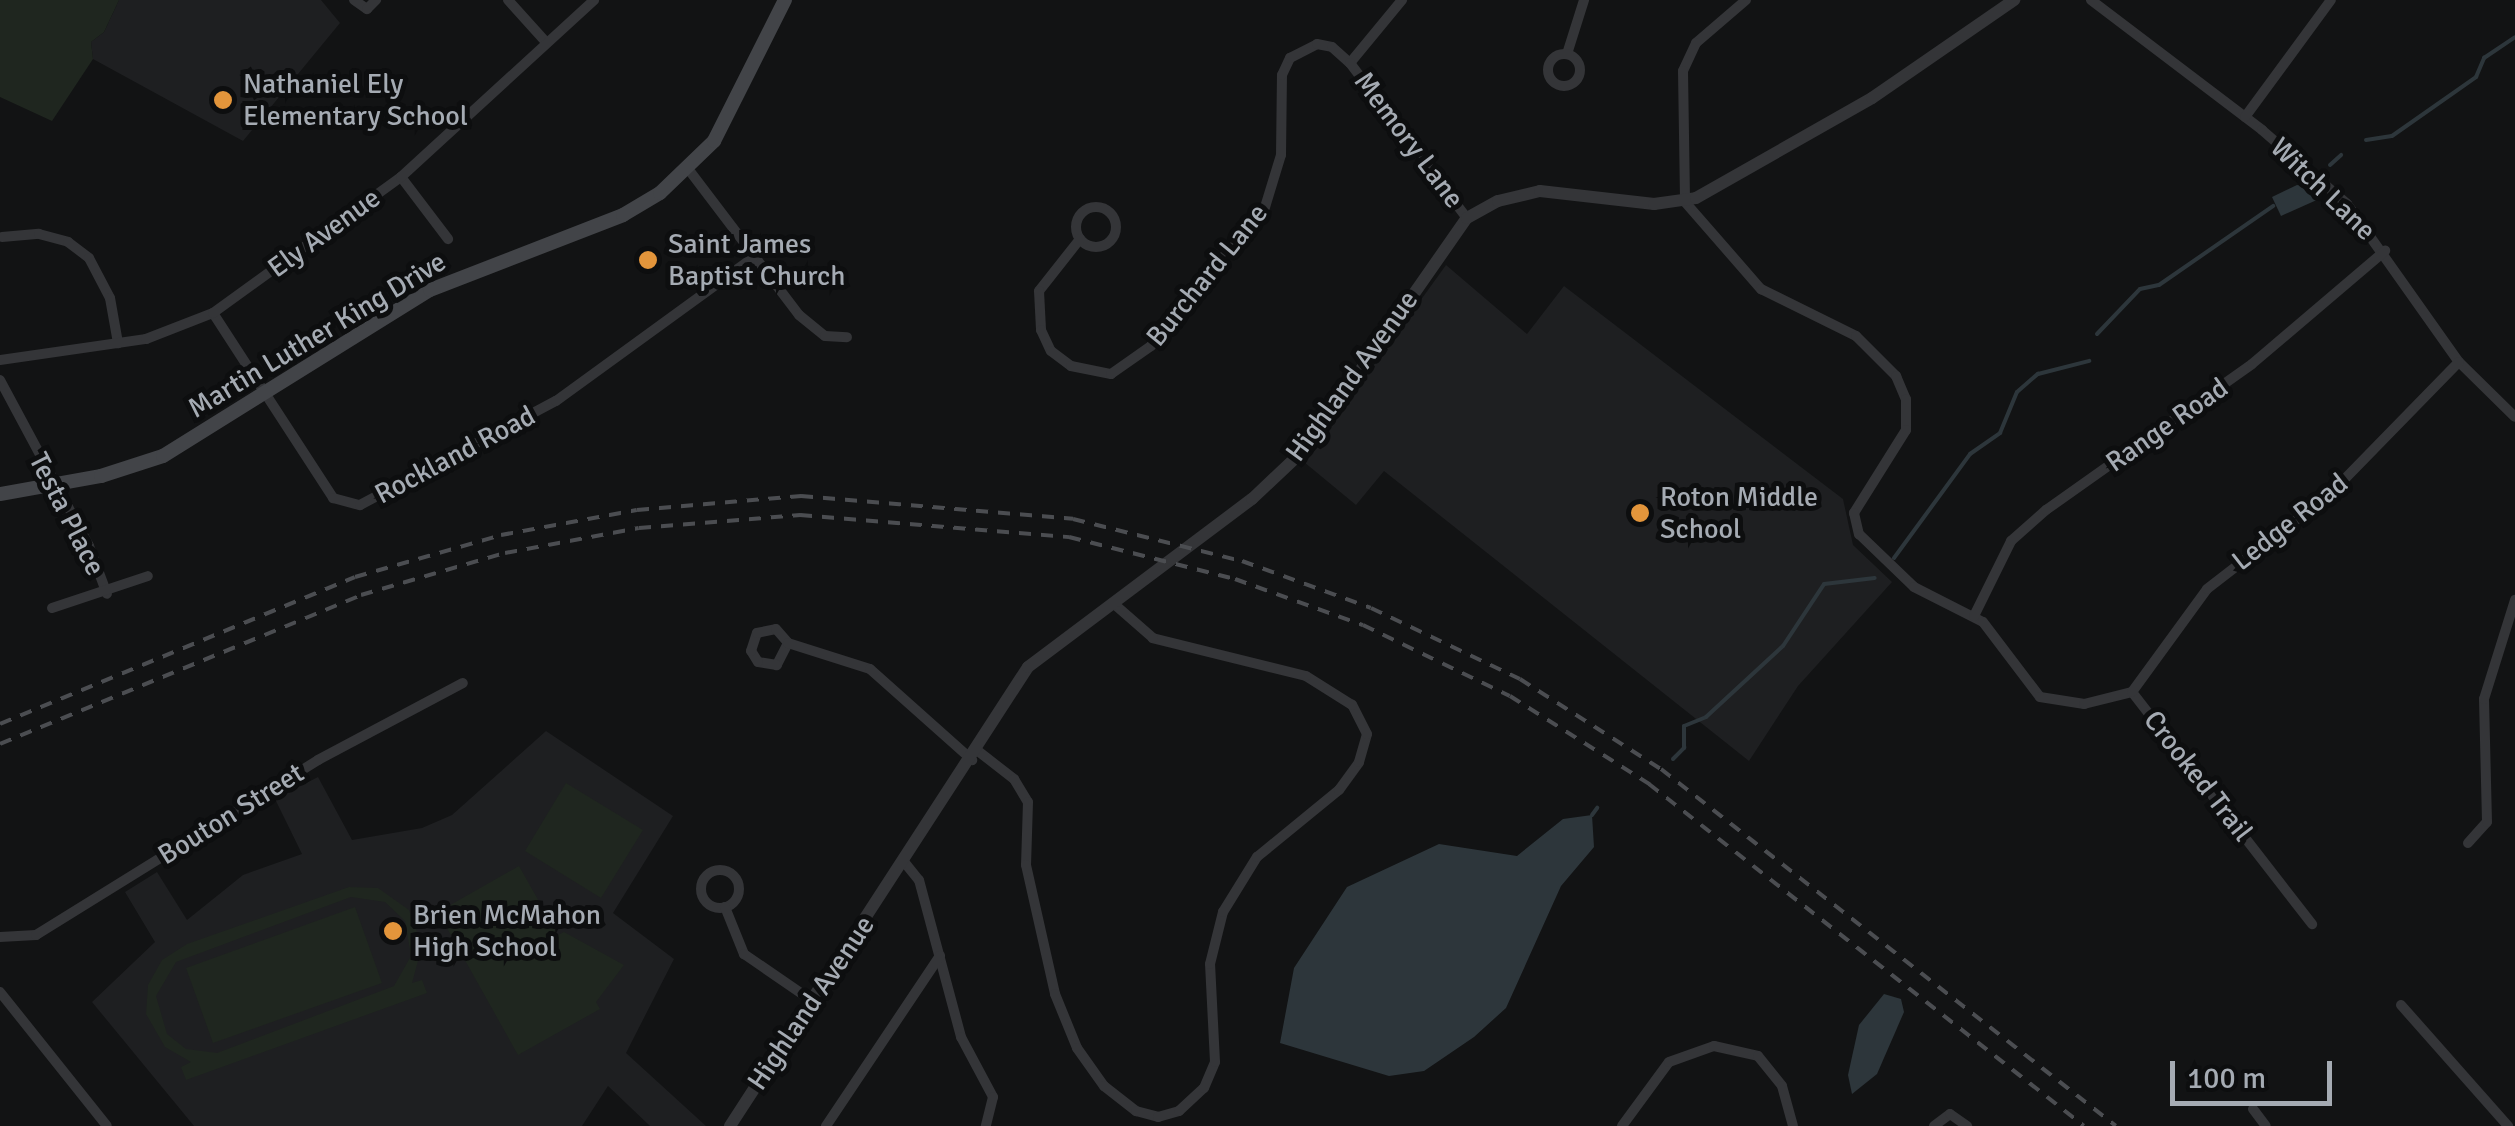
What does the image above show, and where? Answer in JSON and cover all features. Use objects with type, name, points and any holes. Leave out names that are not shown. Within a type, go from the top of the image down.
[{"type":"main road","name":"Martin Luther King Drive","points":[[0,494],[52,486],[163,456],[430,290],[623,214],[688,170],[734,107],[784,0]]},
{"type":"street","points":[[354,0],[367,9],[376,0]]},
{"type":"street","points":[[508,0],[546,42]]},
{"type":"street","name":"Ely Avenue","points":[[0,360],[178,332],[213,313],[402,177],[594,0]]},
{"type":"street","points":[[1350,63],[1402,0]]},
{"type":"street","points":[[1567,54],[1584,0]]},
{"type":"street","points":[[1746,0],[1696,43],[1683,72],[1685,202],[1872,98],[2014,0]]},
{"type":"street","name":"Witch Lane","points":[[2091,0],[2245,117],[2347,204],[2385,251],[2459,362],[2515,417]]},
{"type":"street","points":[[2245,117],[2331,0]]},
{"type":"street","name":"Burchard Lane","points":[[1080,239],[1046,276],[1039,291],[1041,330],[1052,351],[1071,366],[1110,374],[1152,346],[1198,284],[1262,217],[1281,155],[1282,75],[1290,58],[1318,44],[1332,47],[1350,63]]},
{"type":"street","name":"Memory Lane","points":[[1350,63],[1468,218]]},
{"type":"street","points":[[688,170],[799,315],[825,336],[847,337]]},
{"type":"street","points":[[402,177],[448,239]]},
{"type":"street","name":"Highland Avenue","points":[[730,1126],[975,755],[1028,666],[1215,528],[1307,448],[1468,218],[1511,196],[1540,191],[1685,202]]},
{"type":"street","name":"Crooked Trail","points":[[1685,202],[1760,288],[1856,336],[1896,376],[1906,399],[1906,430],[1854,513],[1859,534],[1914,587],[1974,616],[2040,697],[2084,704],[2132,692],[2312,924]]},
{"type":"street","points":[[2,238],[24,232],[68,242],[89,258],[110,298],[118,343]]},
{"type":"street","name":"Range Road","points":[[1974,616],[2011,541],[2046,510],[2252,364],[2385,251]]},
{"type":"street","name":"Rockland Road","points":[[213,313],[268,392],[333,498],[360,506],[556,401],[752,258]]},
{"type":"street","name":"Ledge Road","points":[[2132,692],[2207,589],[2331,493],[2459,362]]},
{"type":"street","name":"Testa Place","points":[[0,380],[52,486],[90,546],[107,594]]},
{"type":"street","name":"Testa Place","points":[[52,608],[107,594],[148,576]]},
{"type":"street","points":[[2468,843],[2487,822],[2484,699],[2515,600]]},
{"type":"street","points":[[788,644],[870,669],[975,755],[1014,779],[1028,802],[1026,865],[1055,994],[1078,1048],[1104,1086],[1136,1110],[1158,1117],[1179,1111],[1204,1088],[1216,1062],[1210,964],[1223,912],[1257,857],[1339,790],[1359,762],[1366,734],[1352,706],[1306,676],[1153,638],[1114,604]]},
{"type":"street","name":"Bouton Street","points":[[0,937],[36,935],[302,770],[462,683]]},
{"type":"street","points":[[904,864],[919,880],[961,1037],[993,1097],[986,1126]]},
{"type":"street","points":[[725,907],[744,954],[811,1000]]},
{"type":"street","points":[[826,1126],[940,956]]},
{"type":"street","points":[[0,992],[107,1126]]},
{"type":"street","points":[[2400,1006],[2508,1126]]},
{"type":"street","points":[[1622,1126],[1669,1062],[1714,1046],[1758,1056],[1782,1086],[1793,1126]]},
{"type":"street","points":[[2253,1109],[2266,1126]]},
{"type":"street","points":[[1934,1126],[1952,1114],[1967,1126]]},
{"type":"shaded area","points":[[0,0],[119,0],[104,32],[91,42],[93,59],[52,121],[0,97]]},
{"type":"shaded area","name":"Nathaniel Ely Elementary School","points":[[119,0],[321,0],[340,23],[243,141],[93,59],[91,42],[104,32]]},
{"type":"shaded area","points":[[2297,185],[2310,187],[2319,199],[2281,216],[2272,197]]},
{"type":"shaded area","name":"Roton Middle School","points":[[1446,265],[1527,334],[1564,286],[1843,499],[1853,545],[1892,582],[1798,686],[1749,761],[1384,471],[1356,505],[1304,462]]},
{"type":"shaded area","name":"Brien McMahon High School","points":[[546,731],[673,816],[613,913],[674,959],[626,1053],[706,1126],[650,1126],[608,1086],[582,1126],[194,1126],[92,1002],[155,942],[125,892],[157,872],[187,920],[243,875],[302,854],[275,799],[318,777],[352,840],[422,828],[452,815]]},
{"type":"shaded area","points":[[566,783],[643,830],[601,898],[525,851]]},
{"type":"shaded area","points":[[1592,815],[1594,847],[1561,886],[1506,1008],[1474,1037],[1424,1071],[1389,1076],[1280,1043],[1294,968],[1347,887],[1439,844],[1517,856],[1563,819]]},
{"type":"shaded area","points":[[519,866],[558,935],[564,932],[624,965],[596,1002],[600,1009],[518,1055],[438,912]]},
{"type":"shaded area","points":[[349,887],[378,888],[409,910],[422,946],[412,983],[422,980],[427,993],[186,1080],[181,1067],[191,1062],[165,1047],[146,1014],[148,985],[162,960],[187,944]],"holes":[[[351,897],[385,902],[405,921],[411,956],[394,986],[217,1053],[186,1049],[167,1034],[156,996],[176,962]]]},
{"type":"shaded area","points":[[355,907],[382,983],[213,1043],[186,968]]},
{"type":"shaded area","points":[[1884,994],[1901,999],[1904,1012],[1877,1074],[1852,1094],[1848,1075],[1859,1025]]},
{"type":"waterway","points":[[2366,140],[2392,136],[2476,77],[2484,58],[2515,37]]},
{"type":"waterway","points":[[2330,165],[2341,155]]},
{"type":"waterway","points":[[2097,334],[2140,289],[2159,285],[2273,206]]},
{"type":"waterway","points":[[1894,558],[1970,454],[2000,433],[2017,392],[2038,374],[2089,361]]},
{"type":"waterway","points":[[1673,759],[1684,748],[1684,726],[1706,717],[1783,646],[1824,584],[1875,578]]},
{"type":"waterway","points":[[1592,815],[1597,808]]},
{"type":"railway","points":[[0,724],[355,577],[501,535],[637,510],[801,496],[1073,519],[1242,561],[1371,608],[1520,679],[1661,769],[2116,1126]]},
{"type":"railway","points":[[0,744],[361,595],[505,553],[639,528],[800,515],[1069,537],[1235,579],[1363,625],[1510,696],[1649,784],[2084,1126]]},
{"type":"place","name":"Nathaniel Ely Elementary School","points":[[223,100]]},
{"type":"place","name":"Saint James Baptist Church","points":[[648,260]]},
{"type":"place","name":"Roton Middle School","points":[[1640,513]]},
{"type":"place","name":"Brien McMahon High School","points":[[393,931]]}]
